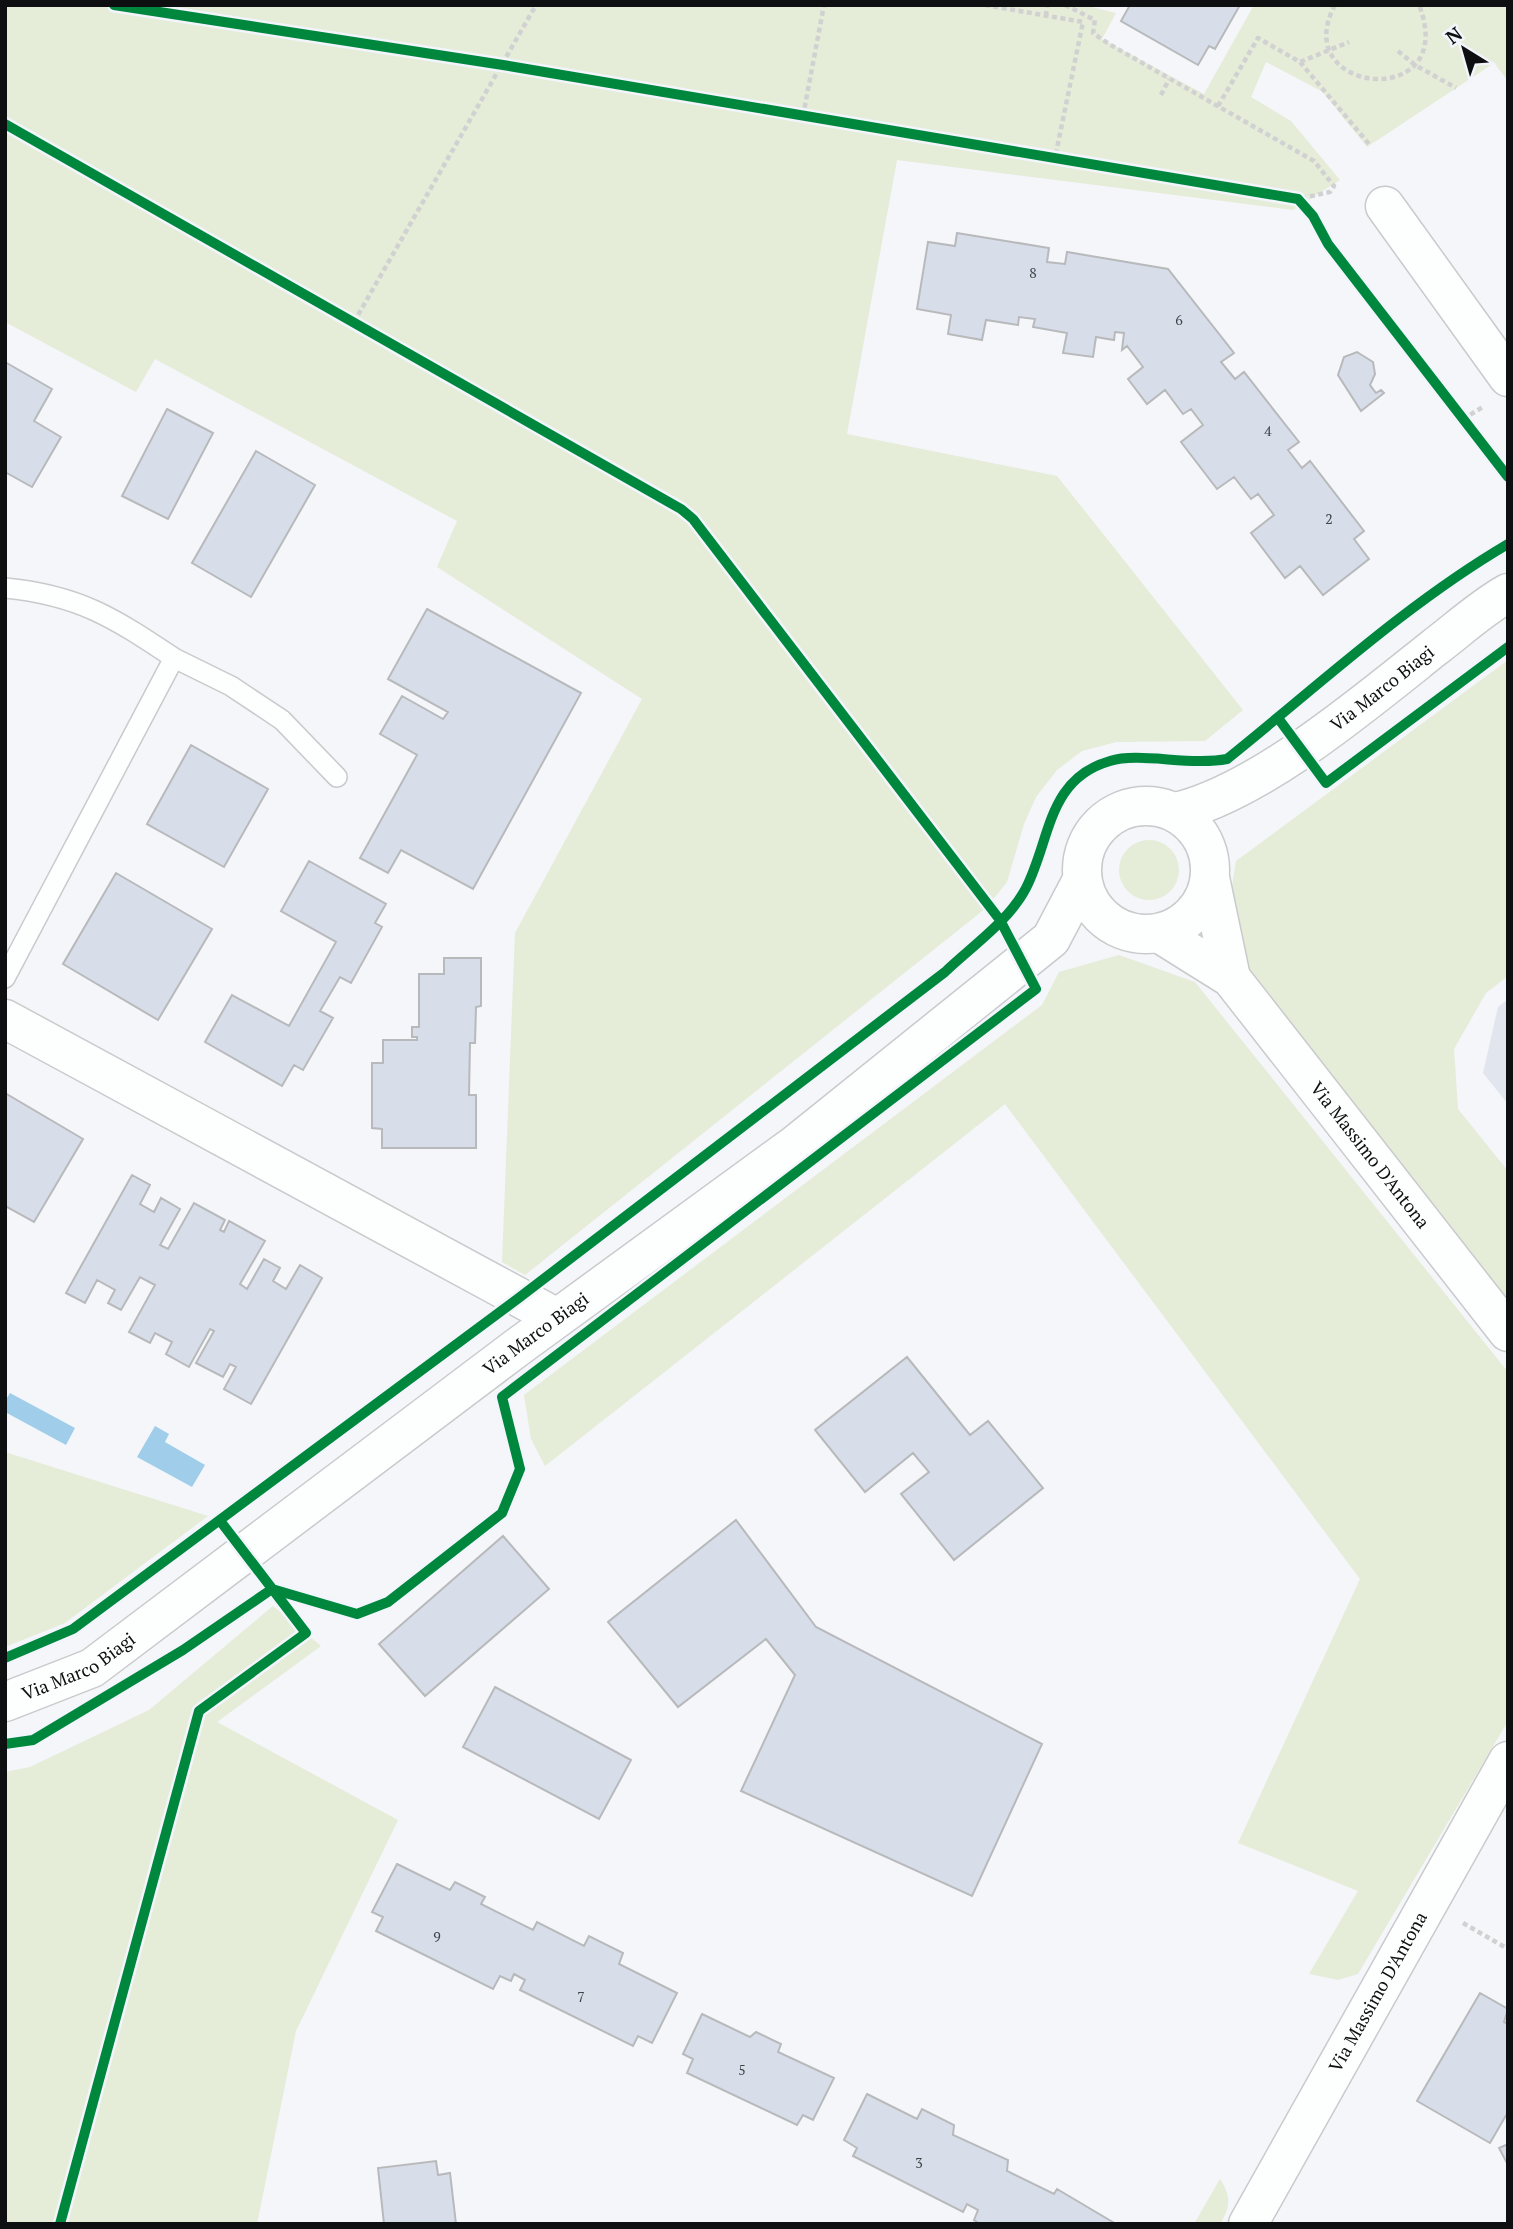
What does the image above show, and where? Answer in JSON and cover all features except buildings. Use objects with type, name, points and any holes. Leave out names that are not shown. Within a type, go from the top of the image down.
[{"type":"street","points":[[1385,206],[1508,377]]},
{"type":"street","name":"Via Marco Biagi","points":[[1176,813],[1200,806],[1251,780],[1380,690],[1508,593]]},
{"type":"street","name":"Via Marco Biagi","points":[[1208,862],[1219,814],[1251,780]]},
{"type":"street","points":[[1208,862],[1204,898],[1193,914],[1177,926],[1158,933],[1140,934],[1123,930],[1108,921],[1096,910],[1082,880],[1083,860],[1089,841],[1101,824],[1117,812],[1137,806],[1157,806],[1176,813],[1193,826],[1208,862],[1231,978]]},
{"type":"street","name":"Via Marco Biagi","points":[[1051,939],[1082,880]]},
{"type":"street","name":"Via Marco Biagi","points":[[5,1702],[92,1668],[557,1318],[796,1144],[1051,939],[1108,921]]},
{"type":"street","points":[[1158,933],[1231,978]]},
{"type":"street","name":"Via Massimo D'Antona","points":[[1231,978],[1508,1332]]},
{"type":"street","points":[[5,1018],[557,1318]]},
{"type":"street","name":"Via Massimo D'Antona","points":[[1248,2224],[1508,1761]]},
{"type":"lane","points":[[5,588],[47,592],[111,616],[174,658],[231,687],[282,720],[337,777]]},
{"type":"lane","points":[[5,978],[174,658]]},
{"type":"path","points":[[354,322],[497,64],[536,5]]},
{"type":"path","points":[[803,116],[824,5]]},
{"type":"path","points":[[985,5],[1083,22],[1055,158]]},
{"type":"path","points":[[1046,16],[1047,5]]},
{"type":"path","points":[[1065,5],[1095,20],[1093,33],[1314,161],[1334,186],[1330,192],[1302,203],[1284,197]]},
{"type":"path","points":[[1335,5],[1326,37],[1329,49],[1346,71],[1382,82],[1406,73],[1415,65],[1426,38],[1425,23],[1419,5]]},
{"type":"path","points":[[1218,106],[1258,38],[1300,62],[1369,144]]},
{"type":"path","points":[[1300,62],[1349,42]]},
{"type":"path","points":[[1398,51],[1415,65],[1456,88]]},
{"type":"path","points":[[497,64],[516,67]]},
{"type":"path","points":[[1161,95],[1169,79]]},
{"type":"path","points":[[789,114],[816,118]]},
{"type":"path","points":[[1042,156],[1069,161]]},
{"type":"path","points":[[342,315],[366,329]]},
{"type":"path","points":[[1454,408],[1470,428]]},
{"type":"path","points":[[60,2224],[199,1711],[306,1633],[243,1553]]},
{"type":"path","points":[[261,1597],[272,1590],[294,1596]]},
{"type":"path","points":[[1428,1904],[1508,1949]]},
{"type":"shaded area","points":[[1508,999],[1508,1104],[1483,1073],[1498,1007]]},
{"type":"green space","points":[[5,5],[1084,5],[1116,13],[1102,39],[1204,94],[1254,5],[1508,5],[1508,81],[1494,63],[1367,147],[1323,92],[1266,62],[1251,97],[1291,121],[1340,180],[1293,210],[897,160],[847,434],[1057,476],[1243,710],[1205,741],[1116,742],[1082,751],[1057,770],[1036,797],[1024,824],[1007,882],[986,908],[525,1275],[502,1262],[515,933],[642,699],[437,567],[457,521],[155,359],[136,392],[5,322]]},
{"type":"green space","points":[[1508,660],[1508,976],[1486,993],[1454,1049],[1458,1109],[1508,1171],[1508,1309],[1243,971],[1229,905],[1236,861]]},
{"type":"green space","points":[[1143,840],[1155,840],[1171,848],[1177,858],[1177,882],[1171,892],[1155,900],[1143,900],[1127,892],[1119,876],[1119,864],[1127,848]]},
{"type":"green space","points":[[1119,955],[1195,982],[1508,1372],[1508,1721],[1358,1974],[1338,1980],[1309,1974],[1358,1891],[1238,1843],[1360,1579],[1005,1104],[545,1466],[531,1439],[524,1395],[1042,1005],[1059,972]]},
{"type":"green space","points":[[5,1452],[208,1516],[65,1623],[5,1647]]},
{"type":"green space","points":[[273,1606],[321,1646],[217,1722],[398,1820],[296,2031],[257,2224],[5,2224],[5,1772],[30,1767],[149,1710]]},
{"type":"green space","points":[[1220,2179],[1228,2201],[1220,2224],[1194,2224]]},
{"type":"water","points":[[10,1393],[75,1428],[66,1445],[5,1412],[5,1401]]},
{"type":"water","points":[[155,1426],[169,1434],[165,1442],[205,1465],[192,1487],[137,1457]]},
{"type":"cycle path","points":[[114,5],[503,65],[1298,199],[1313,216],[1328,244],[1508,477]]},
{"type":"cycle path","points":[[5,124],[681,509],[693,519],[1000,920],[1036,989],[502,1397],[520,1469],[502,1513],[388,1602],[357,1614],[272,1589],[183,1650],[33,1740],[5,1744]]},
{"type":"cycle path","points":[[5,1658],[73,1629],[520,1297],[945,972],[1000,922],[1019,900],[1062,796],[1089,770],[1122,759],[1227,759],[1398,619],[1470,567],[1508,544]]},
{"type":"cycle path","points":[[1278,718],[1326,783],[1508,647]]},
{"type":"cycle path","points":[[60,2224],[199,1711],[306,1633],[221,1522]]}]
